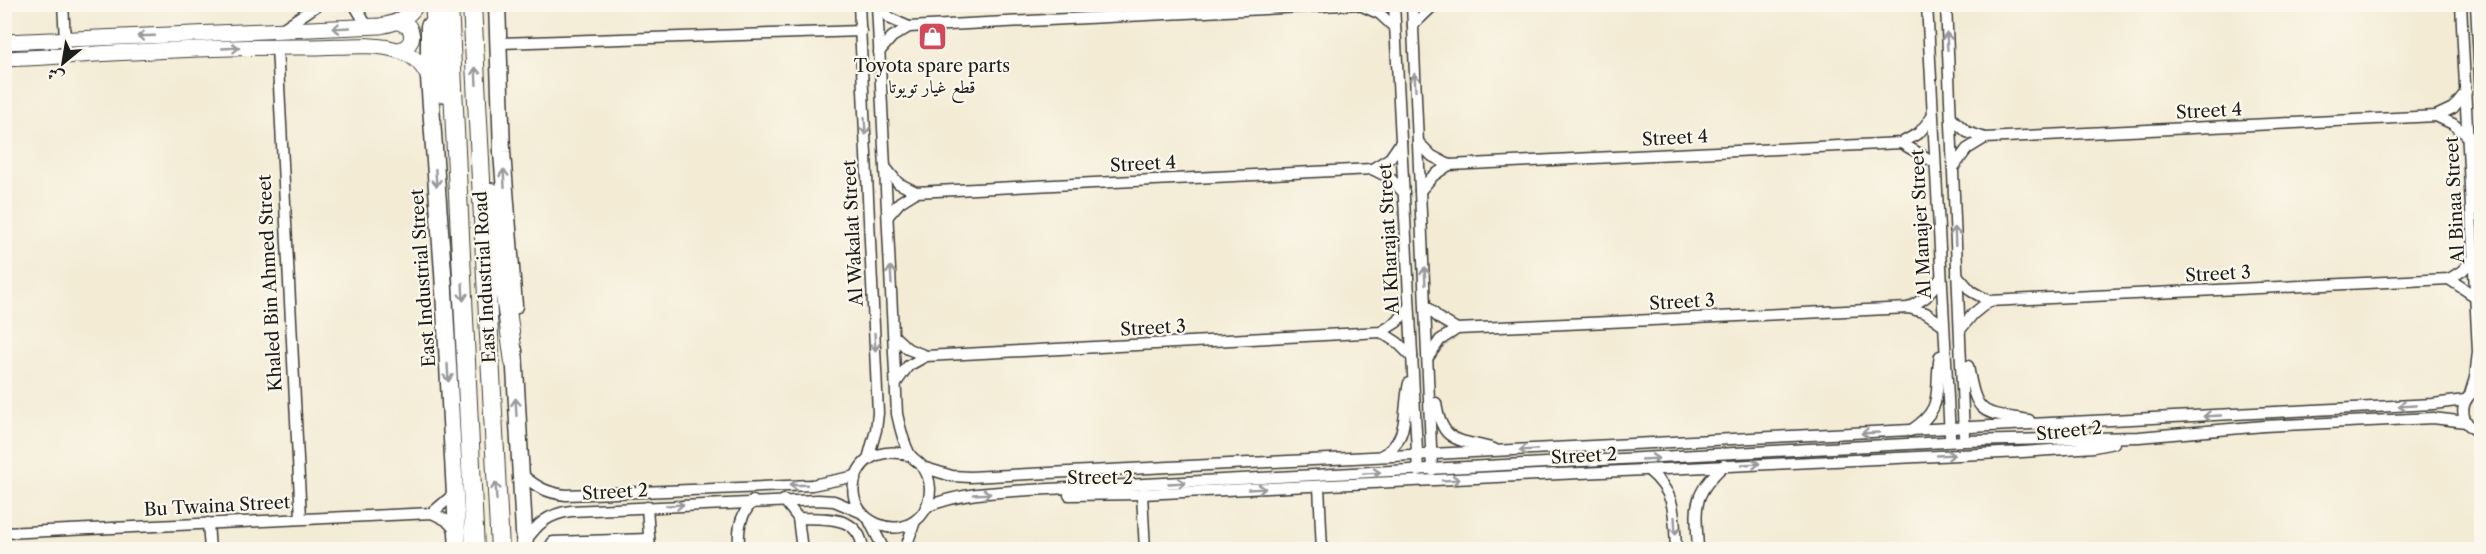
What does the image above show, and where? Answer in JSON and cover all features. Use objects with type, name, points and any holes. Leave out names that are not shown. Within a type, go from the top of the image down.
[{"type":"highway","points":[[434,4],[447,158],[461,234]]},
{"type":"highway","name":"East Industrial Road","points":[[449,4],[475,549]]},
{"type":"highway","name":"East Industrial Road","points":[[472,4],[500,549]]},
{"type":"highway","points":[[480,135],[491,192],[514,362]]},
{"type":"main road","points":[[4,58],[278,39],[399,22],[417,4]]},
{"type":"main road","name":"East Industrial Street","points":[[429,4],[429,78],[443,272],[458,549]]},
{"type":"main road","points":[[497,4],[502,152],[514,301],[514,362],[525,546]]},
{"type":"main road","points":[[399,22],[409,27],[412,34],[409,45],[399,50]]},
{"type":"main road","points":[[4,42],[65,39],[278,39],[380,47],[399,50],[416,60],[429,78]]},
{"type":"street","points":[[63,4],[65,39]]},
{"type":"street","points":[[278,39],[319,4]]},
{"type":"street","points":[[354,4],[367,26]]},
{"type":"street","name":"Al Wakalat Street","points":[[859,4],[878,412],[868,459]]},
{"type":"street","name":"Al Kharajat Street","points":[[1394,4],[1418,471]]},
{"type":"street","name":"Al Kharajat Street","points":[[1412,4],[1429,356],[1432,470]]},
{"type":"street","points":[[1413,25],[1435,4]]},
{"type":"street","name":"Al Manajer Street","points":[[1927,4],[1942,324],[1950,442]]},
{"type":"street","name":"Al Manajer Street","points":[[1946,4],[1964,441]]},
{"type":"street","name":"Al Binaa Street","points":[[2461,4],[2478,352],[2475,378],[2463,408],[2466,422]]},
{"type":"street","name":"Al Binaa Street","points":[[2476,4],[2481,118]]},
{"type":"street","points":[[877,5],[891,19],[909,27],[1361,5],[1380,14],[1395,28]]},
{"type":"street","name":"Al Wakalat Street","points":[[877,5],[897,414],[901,434],[911,456]]},
{"type":"street","points":[[879,52],[892,37],[909,27]]},
{"type":"street","points":[[499,43],[861,31]]},
{"type":"street","name":"Khaled Bin Ahmed Street","points":[[278,39],[301,518]]},
{"type":"street","points":[[2436,116],[2453,108],[2466,92]]},
{"type":"street","points":[[2436,116],[2453,124],[2468,136]]},
{"type":"street","name":"Street 4","points":[[1951,118],[1967,132],[1985,138],[2436,116]]},
{"type":"street","points":[[1901,143],[1919,133],[1932,117]]},
{"type":"street","points":[[1953,168],[1967,149],[1985,138]]},
{"type":"street","points":[[1371,169],[1390,158],[1401,142]]},
{"type":"street","points":[[1418,142],[1432,156],[1449,165],[1433,176],[1420,191]]},
{"type":"street","points":[[1901,143],[1919,151],[1934,162]]},
{"type":"street","name":"Street 4","points":[[1449,165],[1901,143]]},
{"type":"street","points":[[886,168],[898,183],[916,192]]},
{"type":"street","points":[[1371,169],[1390,178],[1404,193]]},
{"type":"street","name":"Street 4","points":[[916,192],[1371,169]]},
{"type":"street","points":[[888,216],[900,202],[916,192]]},
{"type":"street","points":[[2473,259],[2462,271],[2449,279],[2476,297]]},
{"type":"street","points":[[1957,275],[1971,291],[1989,302],[1973,314],[1960,330]]},
{"type":"street","points":[[1909,308],[1926,297],[1940,279]]},
{"type":"street","name":"Street 3","points":[[1989,302],[2449,279]]},
{"type":"street","points":[[1426,306],[1440,319],[1457,329],[1440,340],[1429,356]]},
{"type":"street","points":[[1410,307],[1397,322],[1382,332],[1412,357]]},
{"type":"street","name":"Street 3","points":[[1457,329],[1909,308],[1926,313],[1942,324]]},
{"type":"street","name":"Street 3","points":[[926,356],[1382,332]]},
{"type":"street","points":[[894,336],[908,349],[926,356]]},
{"type":"street","points":[[1910,431],[1927,418],[1936,404],[1938,367],[1943,338]]},
{"type":"street","name":"Street 2","points":[[1961,346],[1968,367],[1973,396],[1982,408],[1996,415],[2047,424]]},
{"type":"street","points":[[896,383],[908,366],[926,356]]},
{"type":"street","points":[[1380,457],[1392,449],[1401,436],[1405,423],[1408,386],[1413,371]]},
{"type":"street","name":"Street 2","points":[[1430,383],[1438,417],[1445,432],[1459,441],[1503,451]]},
{"type":"street","points":[[2467,397],[2481,388]]},
{"type":"street","name":"Street 2","points":[[922,467],[952,476],[970,477],[2433,404],[2467,397]]},
{"type":"street","name":"Street 2","points":[[926,507],[968,494],[1030,490],[1964,441],[2139,437],[2264,426],[2433,418],[2466,422]]},
{"type":"street","points":[[2466,422],[2471,428],[2481,432]]},
{"type":"street","name":"Street 2","points":[[1030,490],[1064,495],[1142,494],[1319,486],[2094,447],[2139,437]]},
{"type":"street","points":[[905,549],[915,521],[926,507],[930,487],[922,467],[911,456],[889,452],[868,459],[856,476],[854,495],[861,513],[870,521],[892,528],[915,521]]},
{"type":"street","points":[[1698,549],[1697,500],[1708,480],[1724,465]]},
{"type":"street","points":[[1648,470],[1670,492],[1673,503],[1676,549]]},
{"type":"street","name":"Street 2","points":[[520,472],[550,494],[566,495],[812,485],[856,476]]},
{"type":"street","points":[[1319,486],[1322,549]]},
{"type":"street","points":[[454,494],[432,513],[446,520],[457,532]]},
{"type":"street","points":[[1142,494],[1145,549]]},
{"type":"street","points":[[784,500],[798,519],[802,549]]},
{"type":"street","name":"Street 2","points":[[525,546],[540,522],[558,513],[784,500],[834,501],[861,513]]},
{"type":"street","points":[[740,549],[738,527],[741,518],[753,501]]},
{"type":"street","points":[[548,549],[553,542],[649,544],[647,507]]},
{"type":"street","name":"Bu Twaina Street","points":[[4,532],[432,513]]},
{"type":"street","points":[[798,519],[840,520],[847,523],[859,534],[862,549]]},
{"type":"street","points":[[870,521],[884,549]]},
{"type":"street","points":[[208,523],[210,549]]},
{"type":"place","name":"Toyota spare parts قطع غيار تويوتا","points":[[932,37]]}]
